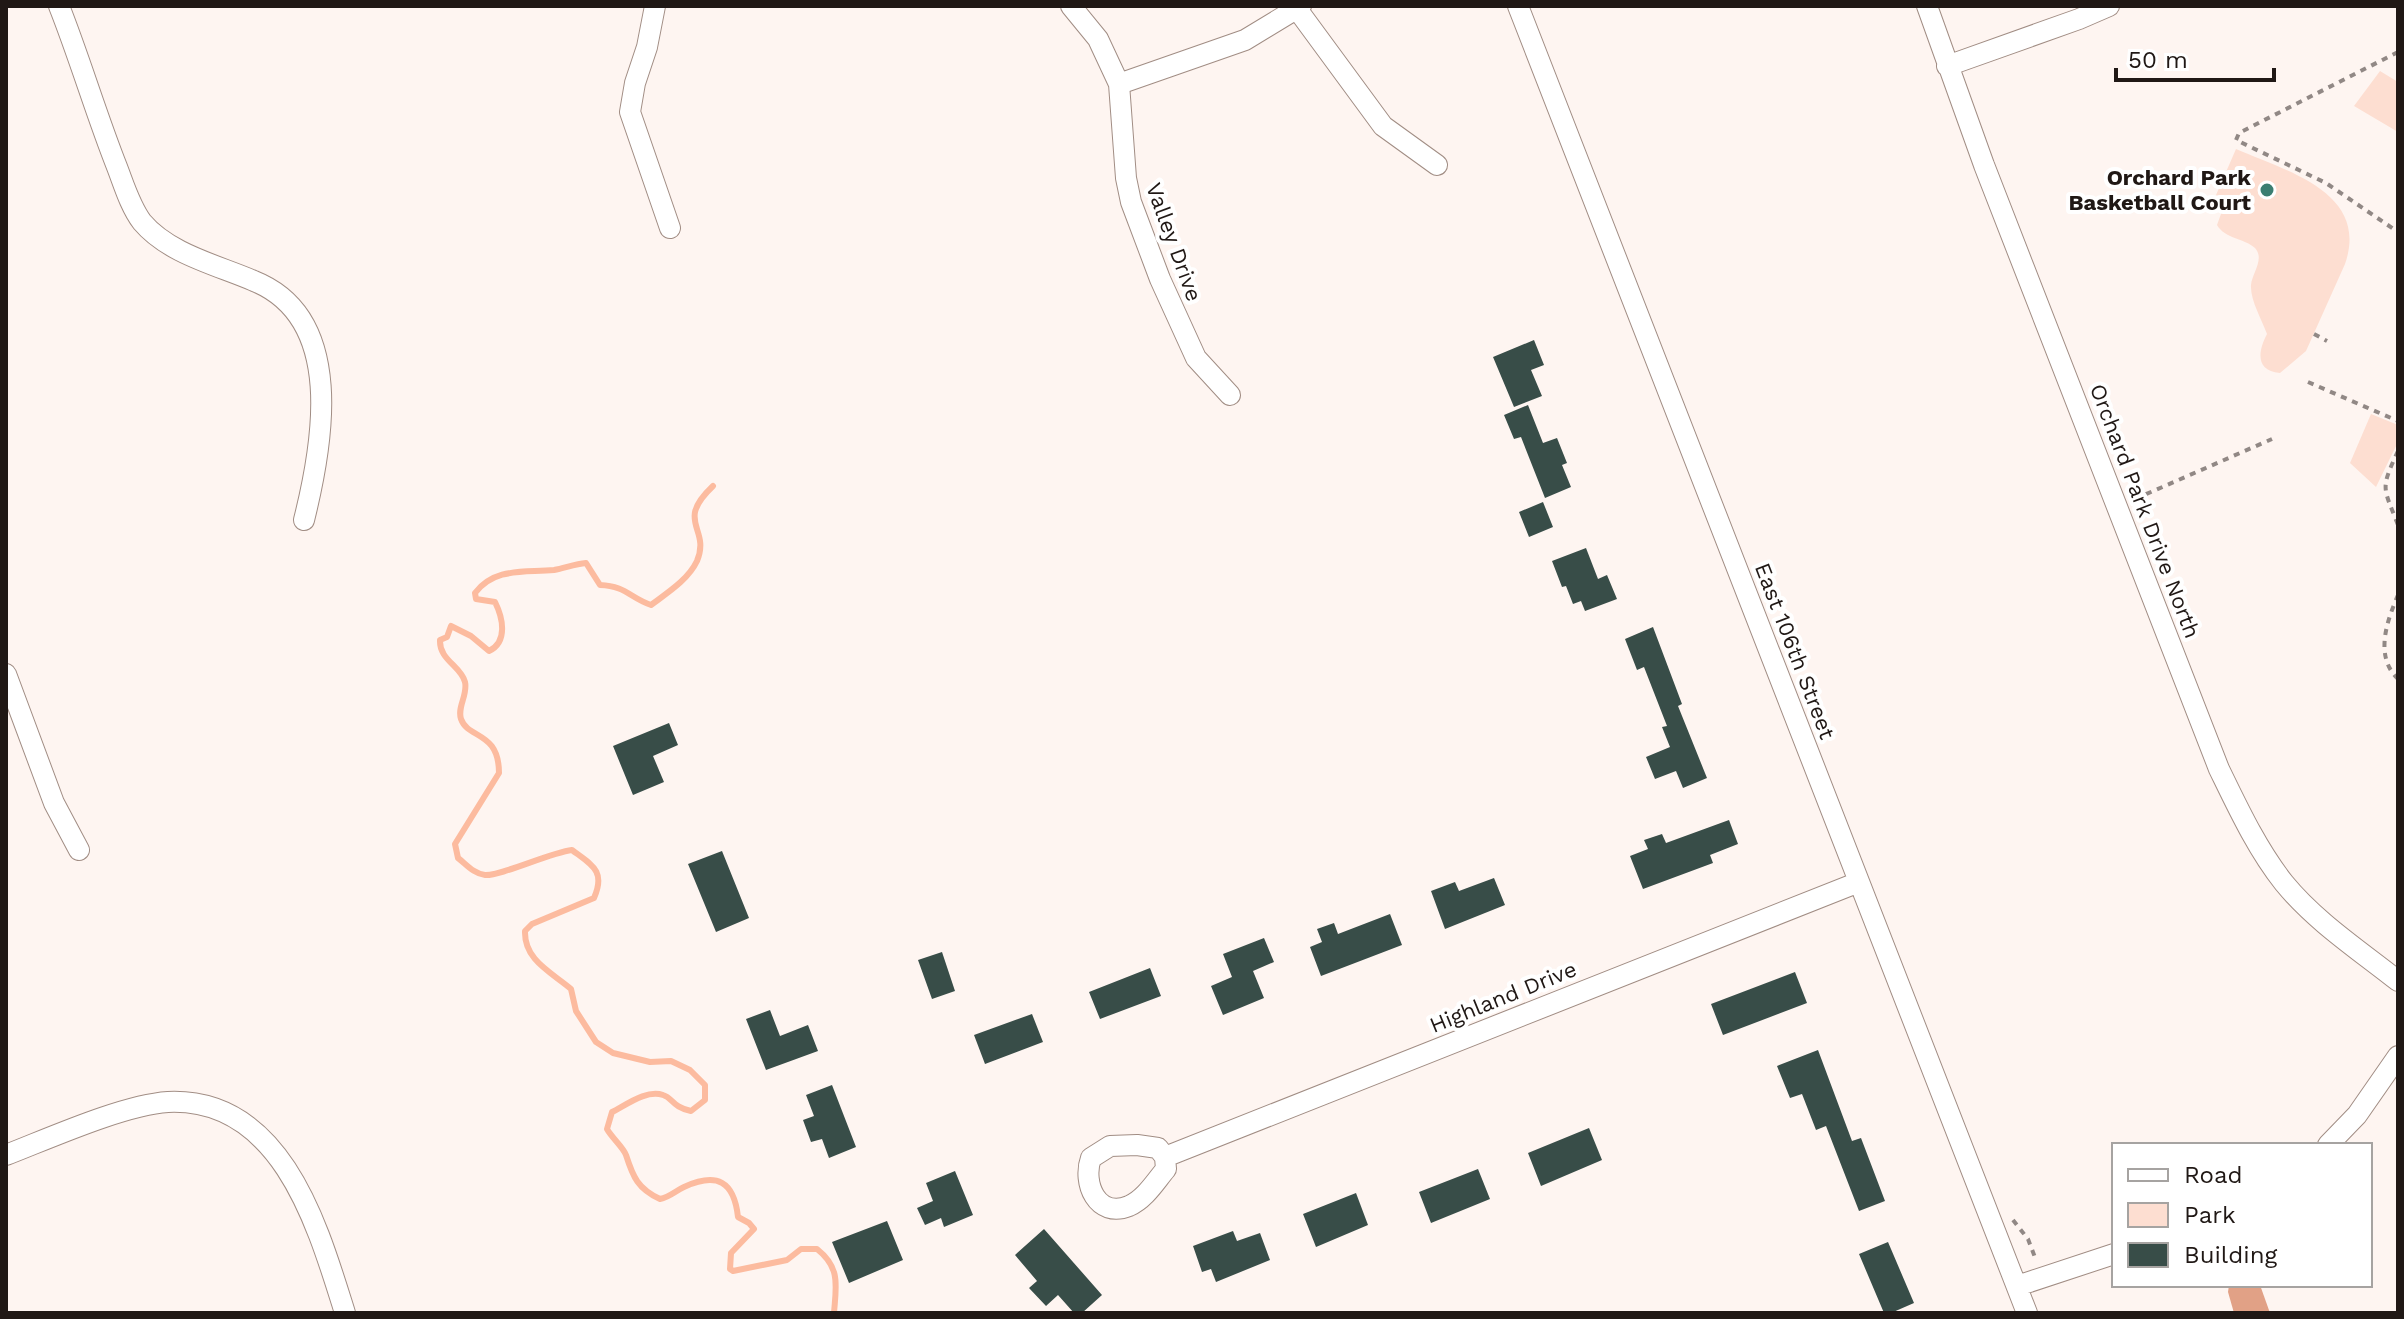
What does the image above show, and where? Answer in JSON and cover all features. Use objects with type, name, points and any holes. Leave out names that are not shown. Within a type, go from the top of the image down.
[{"type":"street","points":[[59,6],[112,155],[139,219],[171,246],[274,290],[295,308],[305,323],[315,351],[321,405],[316,470],[304,520]]},
{"type":"street","points":[[655,6],[630,112],[670,228]]},
{"type":"street","name":"Valley Drive","points":[[1071,6],[1098,39],[1119,84],[1126,178],[1134,213],[1183,334],[1196,358],[1230,395]]},
{"type":"street","name":"East 106th Street","points":[[1520,6],[2027,1313]]},
{"type":"street","name":"Orchard Park Drive North","points":[[1927,6],[1947,66],[2219,769],[2250,831],[2301,902],[2398,981]]},
{"type":"street","points":[[1947,66],[2109,6]]},
{"type":"street","points":[[1119,84],[1236,44],[1262,32],[1299,8],[1383,126],[1437,165]]},
{"type":"street","points":[[6,674],[54,803],[79,850]]},
{"type":"street","name":"Highland Drive","points":[[1165,1157],[1859,882]]},
{"type":"street","points":[[2330,1143],[2357,1115],[2398,1056]]},
{"type":"street","points":[[6,1155],[130,1110],[166,1102],[215,1109],[235,1117],[254,1131],[284,1163],[306,1206],[345,1313]]},
{"type":"street","points":[[2017,1286],[2112,1255]]},
{"type":"path","points":[[2398,52],[2272,115],[2239,133],[2236,140],[2326,183],[2398,232]]},
{"type":"path","points":[[2314,334],[2327,341]]},
{"type":"path","points":[[2308,382],[2398,421]]},
{"type":"path","points":[[2118,507],[2272,439]]},
{"type":"path","points":[[2398,451],[2384,481],[2386,497],[2398,525]]},
{"type":"path","points":[[2398,595],[2383,637],[2387,658],[2398,679]]},
{"type":"green space","points":[[2380,71],[2398,82],[2398,132],[2354,106]]},
{"type":"green space","points":[[2236,149],[2278,166],[2319,188],[2335,202],[2346,219],[2350,239],[2345,264],[2306,351],[2280,373],[2266,368],[2261,359],[2267,334],[2251,291],[2258,252],[2251,245],[2220,230],[2217,225],[2226,200],[2216,195]]},
{"type":"green space","points":[[2371,414],[2398,425],[2398,442],[2376,487],[2350,463]]},
{"type":"shaded area","points":[[2229,1287],[2261,1287],[2270,1313],[2234,1313]]},
{"type":"building","points":[[1534,340],[1544,365],[1531,370],[1542,396],[1514,407],[1493,357]]},
{"type":"building","points":[[1528,405],[1543,443],[1557,438],[1567,463],[1562,465],[1571,487],[1545,498],[1521,437],[1514,439],[1504,415]]},
{"type":"building","points":[[1543,502],[1553,527],[1529,537],[1519,512]]},
{"type":"building","points":[[1586,548],[1598,579],[1607,575],[1617,599],[1585,611],[1581,601],[1573,604],[1566,586],[1562,587],[1552,561]]},
{"type":"building","points":[[1653,627],[1682,704],[1678,706],[1707,778],[1683,788],[1676,771],[1655,779],[1646,757],[1670,747],[1662,727],[1667,726],[1644,667],[1637,670],[1625,639]]},
{"type":"building","points":[[669,723],[678,745],[653,756],[664,782],[633,795],[613,746]]},
{"type":"building","points":[[1729,820],[1738,844],[1710,855],[1713,863],[1643,889],[1630,856],[1648,849],[1644,840],[1662,834],[1666,843]]},
{"type":"building","points":[[722,851],[749,918],[716,932],[688,864]]},
{"type":"building","points":[[1494,878],[1505,905],[1445,929],[1431,891],[1455,882],[1459,891]]},
{"type":"building","points":[[1390,914],[1402,945],[1321,976],[1310,947],[1322,942],[1317,929],[1334,923],[1338,934]]},
{"type":"building","points":[[1264,938],[1274,962],[1253,971],[1264,998],[1223,1015],[1211,986],[1232,977],[1223,954]]},
{"type":"building","points":[[942,952],[955,991],[932,999],[918,960]]},
{"type":"building","points":[[1150,968],[1161,996],[1100,1019],[1089,992]]},
{"type":"building","points":[[1795,972],[1807,1003],[1723,1035],[1711,1004]]},
{"type":"building","points":[[770,1010],[780,1036],[808,1025],[818,1051],[766,1070],[746,1019]]},
{"type":"building","points":[[1032,1014],[1043,1042],[985,1064],[974,1035]]},
{"type":"building","points":[[1818,1050],[1852,1141],[1861,1138],[1885,1201],[1859,1211],[1826,1126],[1816,1130],[1802,1094],[1790,1098],[1777,1066]]},
{"type":"building","points":[[832,1085],[856,1147],[829,1158],[822,1139],[811,1142],[803,1120],[814,1116],[806,1095]]},
{"type":"building","points":[[1589,1128],[1602,1160],[1541,1186],[1528,1153]]},
{"type":"building","points":[[1478,1169],[1490,1199],[1431,1223],[1419,1192]]},
{"type":"building","points":[[955,1171],[973,1215],[944,1227],[941,1218],[925,1225],[917,1208],[933,1201],[926,1183]]},
{"type":"building","points":[[1356,1193],[1368,1225],[1316,1247],[1303,1214]]},
{"type":"building","points":[[887,1221],[903,1260],[849,1283],[832,1242]]},
{"type":"building","points":[[1044,1229],[1102,1295],[1082,1313],[1074,1313],[1058,1295],[1046,1306],[1029,1288],[1037,1281],[1015,1255]]},
{"type":"building","points":[[1233,1231],[1237,1241],[1260,1233],[1270,1260],[1216,1282],[1211,1269],[1202,1272],[1193,1246]]},
{"type":"building","points":[[1888,1242],[1914,1303],[1884,1313],[1859,1254]]},
{"type":"waterway","points":[[713,486],[702,498],[694,517],[700,540],[697,561],[683,580],[651,605],[622,590],[600,585],[586,563],[554,570],[511,573],[492,579],[475,593],[476,599],[495,602],[498,608],[502,629],[495,647],[489,651],[471,636],[451,626],[447,637],[440,640],[443,653],[465,682],[461,719],[470,730],[489,743],[498,759],[499,773],[455,844],[458,858],[474,871],[485,875],[572,850],[595,870],[598,881],[594,898],[532,924],[525,931],[529,950],[540,964],[571,989],[576,1011],[596,1042],[613,1053],[650,1062],[671,1061],[690,1070],[705,1085],[705,1100],[691,1111],[663,1095],[650,1094],[612,1112],[607,1129],[625,1152],[637,1182],[660,1199],[706,1180],[715,1180],[728,1188],[733,1195],[738,1217],[754,1229],[731,1253],[730,1269],[733,1271],[787,1260],[801,1249],[817,1249],[833,1270],[836,1286],[834,1313]]},
{"type":"place","name":"Orchard Park Basketball Court","points":[[2267,190]]}]
